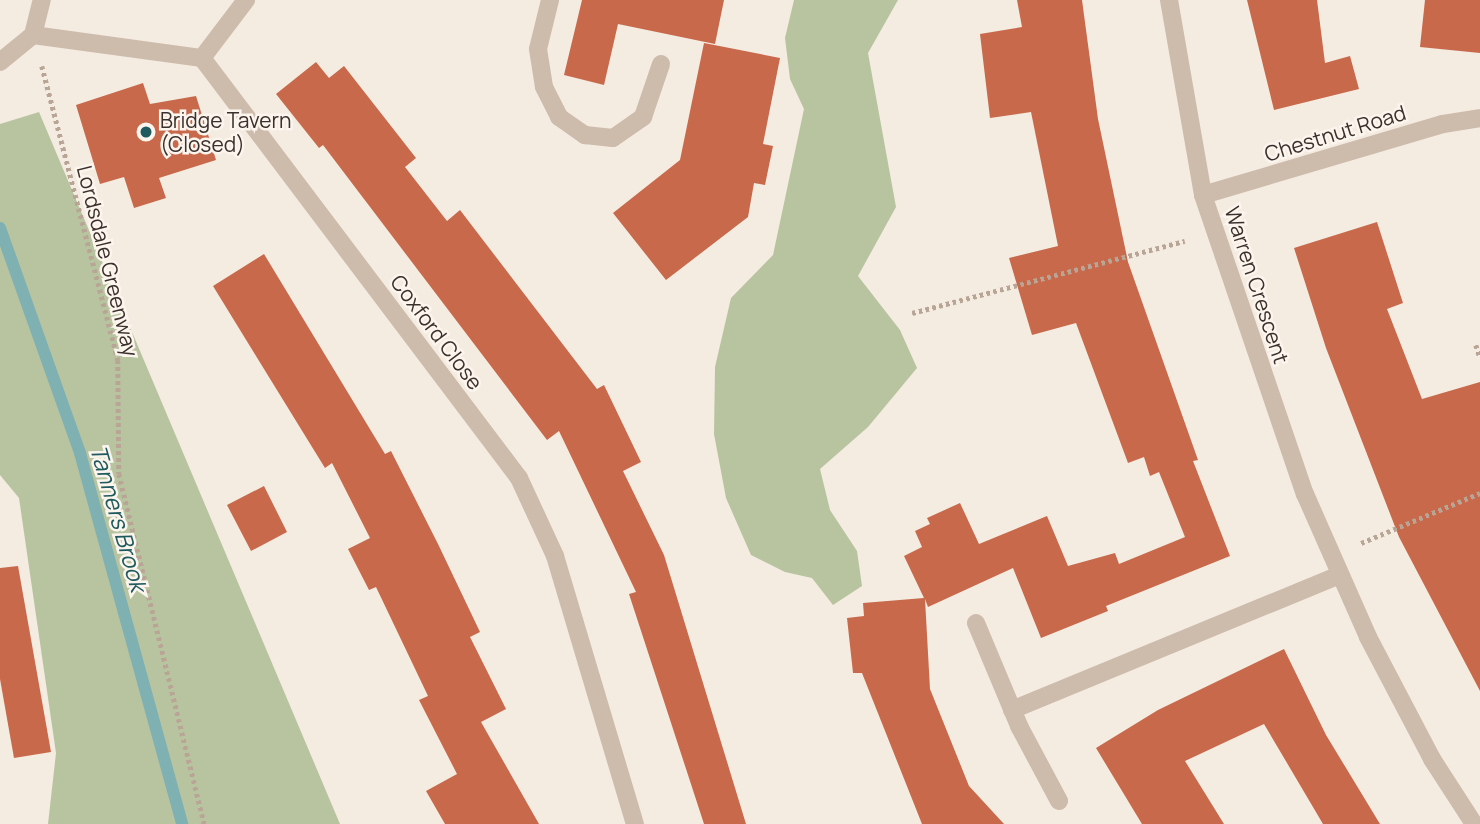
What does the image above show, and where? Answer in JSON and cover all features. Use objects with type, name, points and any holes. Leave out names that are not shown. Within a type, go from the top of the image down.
[{"type":"street","points":[[0,62],[33,35],[42,0]]},
{"type":"street","points":[[33,35],[202,58],[246,0]]},
{"type":"street","points":[[550,0],[538,49],[544,87],[559,117],[585,135],[613,138],[643,117],[661,64]]},
{"type":"street","name":"Warren Crescent","points":[[1169,0],[1203,195],[1281,431],[1339,575],[1419,736],[1474,824]]},
{"type":"street","name":"Coxford Close","points":[[202,58],[519,478],[555,556],[635,824]]},
{"type":"street","name":"Chestnut Road","points":[[1203,195],[1443,124],[1480,118]]},
{"type":"street","points":[[1012,710],[1339,575]]},
{"type":"street","points":[[976,623],[1012,710],[1059,801]]},
{"type":"path","name":"Lordsdale Greenway","points":[[33,35],[118,360],[120,474],[204,824]]},
{"type":"path","points":[[912,313],[1216,233]]},
{"type":"path","points":[[1476,345],[1480,357]]},
{"type":"path","points":[[1331,555],[1480,493]]},
{"type":"green space","points":[[794,0],[898,0],[868,53],[896,207],[858,276],[900,330],[917,368],[868,427],[820,469],[830,510],[857,551],[862,586],[833,605],[812,578],[785,572],[751,555],[726,498],[714,434],[715,367],[731,298],[773,255],[804,109],[790,79],[785,38]]},
{"type":"green space","points":[[39,112],[340,824],[48,824],[56,753],[19,498],[0,475],[0,124]]},
{"type":"building","points":[[582,0],[724,0],[715,44],[618,24],[604,85],[564,75]]},
{"type":"building","points":[[1017,0],[1082,0],[1098,119],[1128,262],[1198,460],[1193,461],[1230,556],[1106,606],[1108,611],[1041,638],[1013,568],[928,607],[925,599],[930,689],[969,786],[1004,824],[922,824],[862,673],[853,673],[847,618],[864,616],[863,603],[924,598],[904,556],[922,547],[915,531],[930,524],[927,518],[960,503],[979,544],[1047,516],[1068,566],[1115,553],[1119,564],[1185,537],[1159,472],[1150,476],[1144,457],[1128,463],[1076,323],[1032,335],[1009,258],[1058,246],[1031,112],[990,118],[980,34],[1022,27]]},
{"type":"building","points":[[1247,0],[1317,0],[1325,63],[1350,56],[1359,89],[1274,110]]},
{"type":"building","points":[[1425,0],[1480,0],[1480,53],[1420,47]]},
{"type":"building","points":[[704,43],[780,58],[763,144],[773,146],[765,185],[754,183],[748,217],[666,280],[613,213],[680,160]]},
{"type":"building","points":[[316,62],[329,78],[344,66],[416,158],[405,167],[447,221],[460,210],[597,389],[604,385],[641,462],[623,471],[664,555],[746,824],[704,824],[629,594],[636,592],[559,431],[547,440],[323,145],[319,148],[276,94]]},
{"type":"building","name":"Bridge Tavern (Closed)","points":[[143,83],[150,104],[196,96],[216,160],[159,178],[166,198],[134,208],[124,177],[100,184],[76,105]]},
{"type":"building","points":[[1377,222],[1403,303],[1387,309],[1422,399],[1480,382],[1480,691],[1399,537],[1326,348],[1294,248]]},
{"type":"building","points":[[264,254],[385,454],[391,451],[438,544],[480,632],[470,637],[506,709],[481,722],[539,824],[445,824],[426,791],[457,774],[419,700],[428,696],[376,587],[369,590],[348,549],[370,538],[332,463],[325,468],[213,286]]},
{"type":"building","points":[[264,486],[287,532],[251,551],[227,505]]},
{"type":"building","points":[[18,566],[51,752],[14,758],[0,679],[0,568]]},
{"type":"building","points":[[1284,649],[1326,735],[1380,824],[1323,824],[1264,724],[1185,761],[1224,824],[1142,824],[1096,748],[1158,710]]},
{"type":"waterway","name":"Tanners Brook","points":[[0,228],[80,453],[182,824]]},
{"type":"place","name":"Bridge Tavern (Closed)","points":[[146,132]]}]
